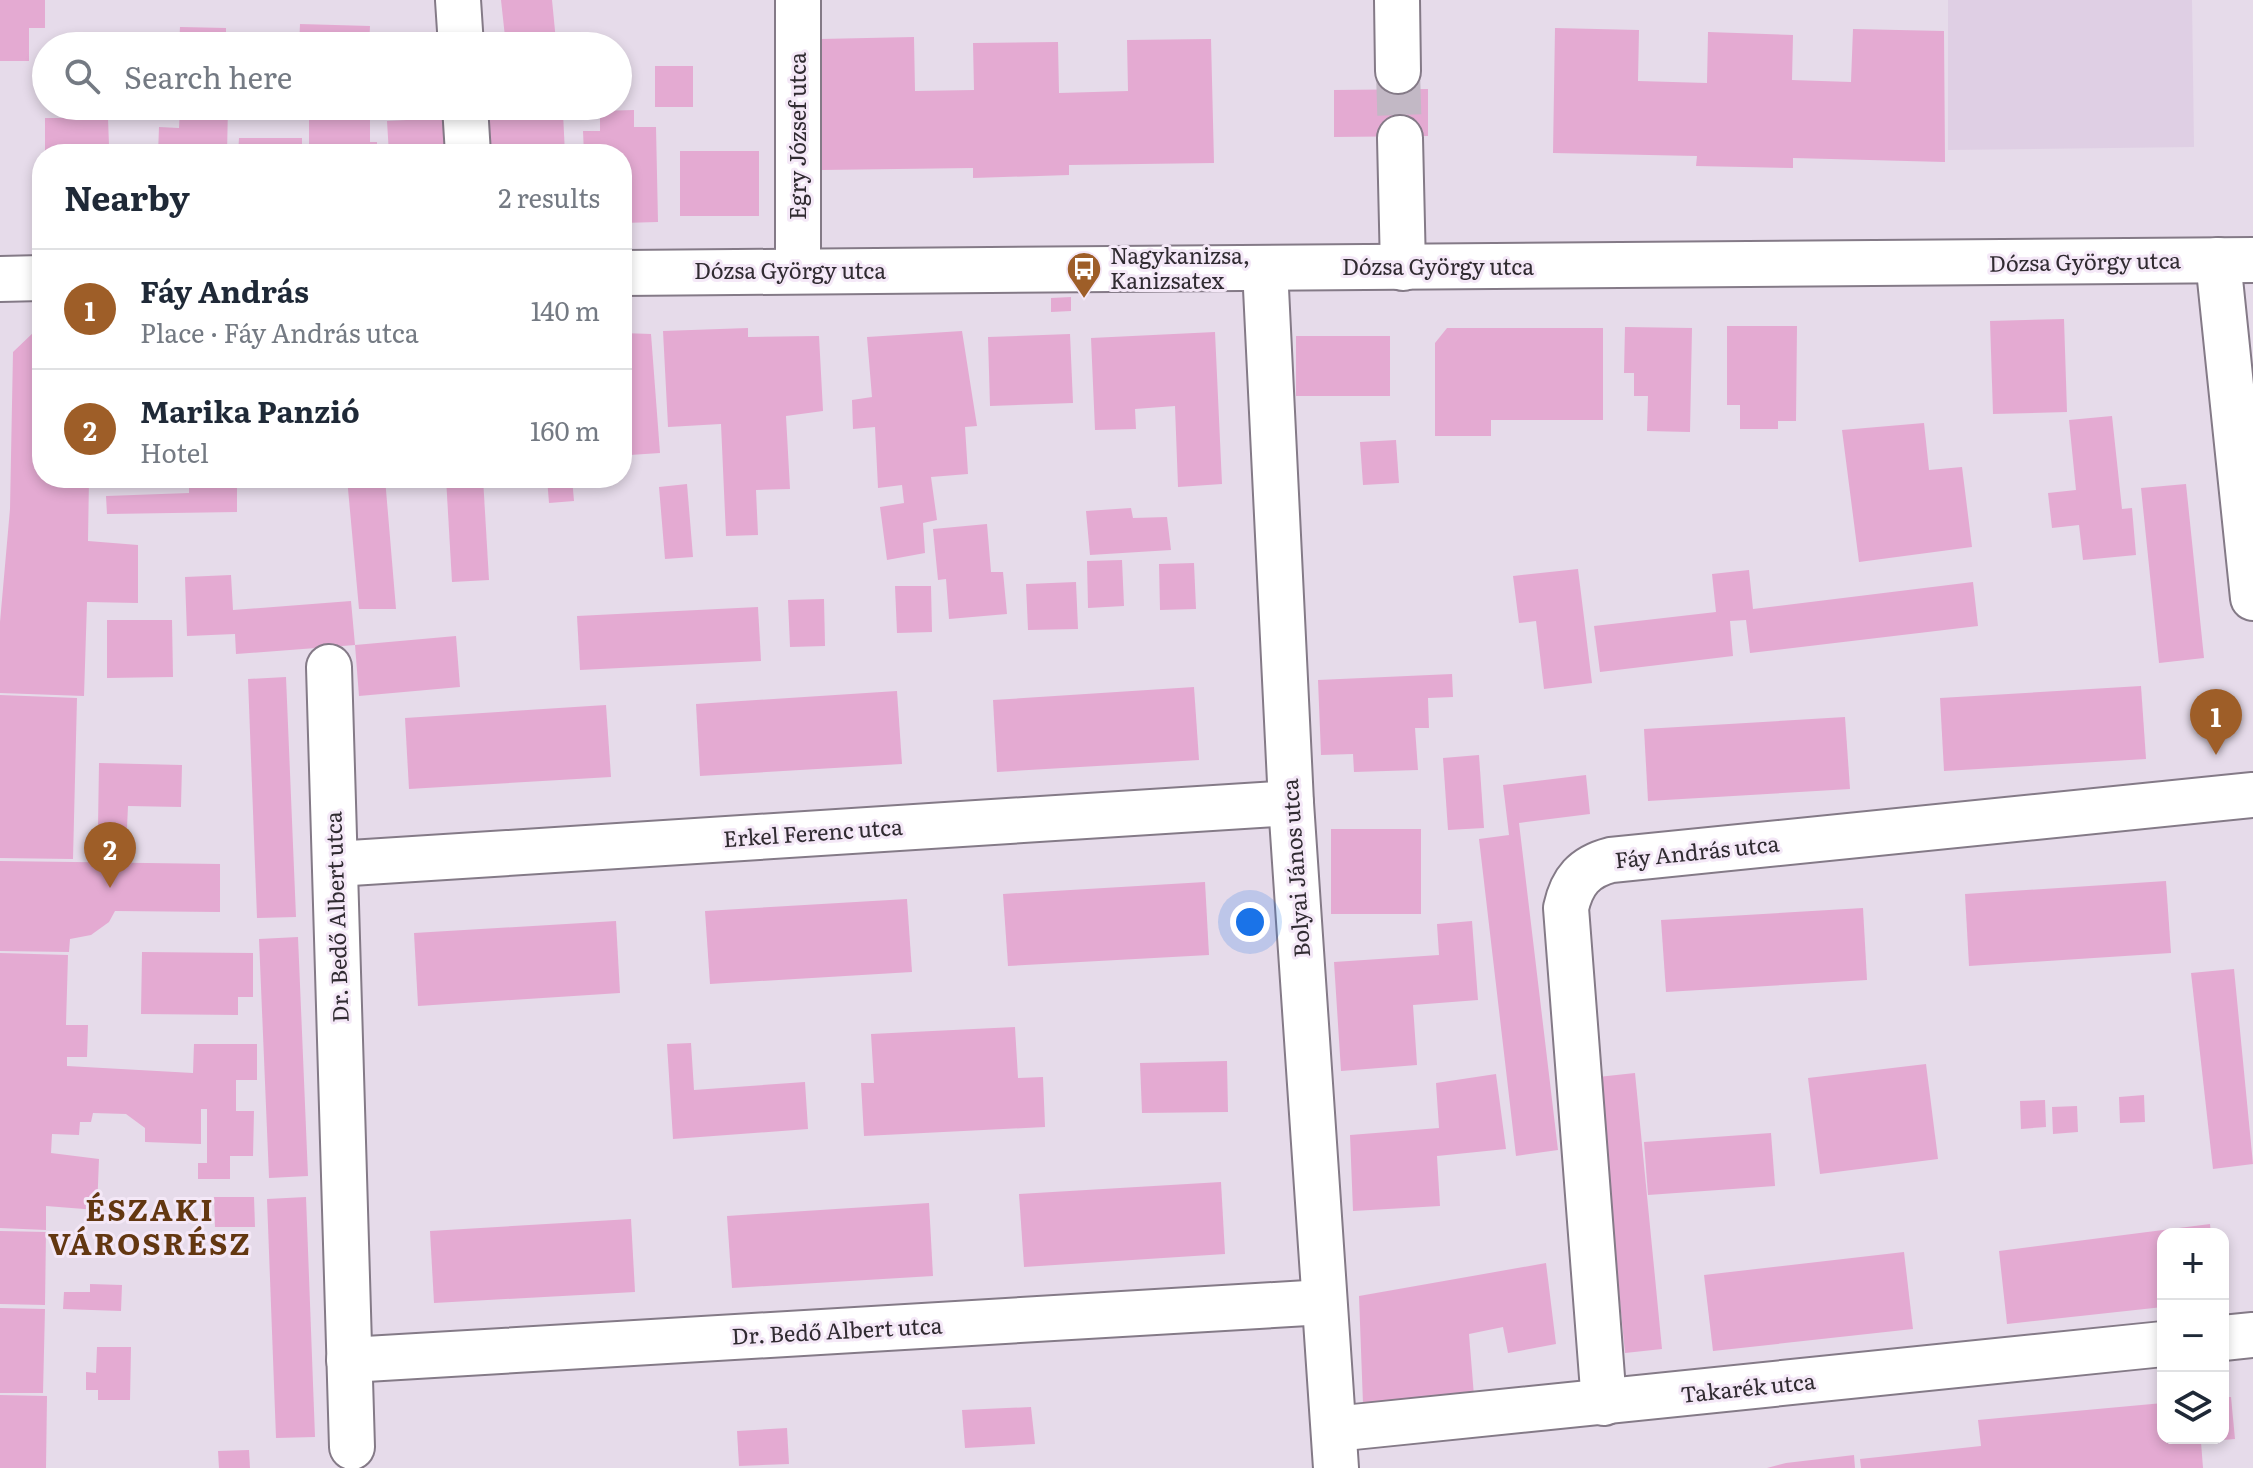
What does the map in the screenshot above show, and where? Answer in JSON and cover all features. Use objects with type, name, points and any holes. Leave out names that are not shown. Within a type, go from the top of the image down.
[{"type":"street","points":[[458,0],[460,32]]},
{"type":"street","name":"Egry József utca","points":[[798,0],[798,271]]},
{"type":"street","points":[[1397,0],[1398,71]]},
{"type":"street","points":[[466,120],[467,144]]},
{"type":"street","points":[[1400,138],[1403,268]]},
{"type":"street","points":[[2236,260],[2253,598]]},
{"type":"street","name":"Dózsa György utca","points":[[632,273],[2236,260]]},
{"type":"street","name":"Bolyai János utca","points":[[1265,268],[1291,803],[1335,1448]]},
{"type":"street","points":[[0,279],[32,278]]},
{"type":"street","name":"Dr. Bedő Albert utca","points":[[329,667],[352,1447]]},
{"type":"street","name":"Fáy András utca","points":[[1604,1403],[1566,908],[1573,885],[1584,872],[1611,860],[2253,795]]},
{"type":"street","name":"Erkel Ferenc utca","points":[[335,864],[1291,803]]},
{"type":"street","name":"Dr. Bedő Albert utca","points":[[349,1360],[1324,1302]]},
{"type":"street","points":[[2229,1337],[2253,1335]]},
{"type":"street","name":"Takarék utca","points":[[1335,1448],[1604,1403],[2157,1345]]},
{"type":"shaded area","points":[[1948,0],[2192,0],[2194,147],[1948,150]]},
{"type":"building","points":[[0,0],[45,0],[45,28],[29,28],[29,61],[0,61]]},
{"type":"building","points":[[501,0],[552,0],[555,32],[504,32]]},
{"type":"building","points":[[300,24],[370,26],[370,32],[300,32]]},
{"type":"building","points":[[180,27],[226,28],[226,32],[180,32]]},
{"type":"building","points":[[1555,28],[1639,30],[1638,81],[1707,83],[1708,32],[1793,35],[1792,80],[1851,82],[1853,29],[1944,31],[1945,162],[1793,158],[1793,168],[1696,166],[1697,156],[1553,153]]},
{"type":"building","points":[[914,37],[915,91],[974,90],[973,43],[1058,42],[1059,93],[1128,91],[1127,40],[1211,39],[1214,163],[1069,165],[1069,175],[973,178],[973,168],[821,170],[820,39]]},
{"type":"building","points":[[655,66],[693,66],[693,107],[655,107]]},
{"type":"building","points":[[1428,89],[1428,136],[1334,137],[1334,90]]},
{"type":"building","points":[[632,110],[634,127],[656,127],[658,222],[632,223],[632,144],[584,144],[583,131],[600,131],[600,120],[632,120]]},
{"type":"building","points":[[45,120],[108,120],[109,144],[45,144]]},
{"type":"building","points":[[179,120],[228,120],[227,144],[158,144],[159,127],[179,128]]},
{"type":"building","points":[[309,120],[370,120],[370,142],[377,142],[377,144],[309,144]]},
{"type":"building","points":[[451,120],[453,144],[388,144],[387,121]]},
{"type":"building","points":[[480,120],[563,120],[565,144],[481,144]]},
{"type":"building","points":[[239,138],[302,138],[302,144],[239,144]]},
{"type":"building","points":[[680,151],[759,151],[759,216],[680,216]]},
{"type":"building","points":[[1071,297],[1071,311],[1051,312],[1051,298]]},
{"type":"building","points":[[2064,319],[2067,412],[1993,414],[1990,321]]},
{"type":"building","points":[[1727,326],[1797,326],[1796,421],[1778,421],[1778,429],[1740,429],[1740,405],[1727,405]]},
{"type":"building","points":[[1625,327],[1692,328],[1690,432],[1647,431],[1648,396],[1634,396],[1634,373],[1624,373]]},
{"type":"building","points":[[748,328],[748,337],[819,336],[823,411],[786,416],[790,489],[756,490],[758,535],[726,536],[721,424],[668,427],[663,331]]},
{"type":"building","points":[[1447,328],[1603,328],[1603,420],[1491,420],[1491,436],[1435,436],[1435,343]]},
{"type":"building","points":[[962,331],[977,426],[965,427],[968,474],[931,477],[937,520],[923,523],[925,553],[887,560],[880,507],[904,503],[902,485],[878,488],[875,427],[853,429],[852,400],[872,397],[867,337]]},
{"type":"building","points":[[1215,332],[1222,484],[1178,487],[1175,406],[1135,409],[1136,429],[1095,430],[1091,338]]},
{"type":"building","points":[[632,333],[651,334],[660,453],[632,455]]},
{"type":"building","points":[[32,334],[32,488],[89,488],[88,541],[138,545],[138,603],[87,602],[84,696],[0,693],[0,622],[10,509],[13,352]]},
{"type":"building","points":[[1070,334],[1073,403],[990,406],[988,337]]},
{"type":"building","points":[[1296,336],[1390,336],[1390,396],[1296,396]]},
{"type":"building","points":[[2112,416],[2122,509],[2132,508],[2136,555],[2083,560],[2079,525],[2052,528],[2048,493],[2076,490],[2069,420]]},
{"type":"building","points":[[1924,423],[1929,470],[1962,467],[1972,547],[1859,562],[1842,430]]},
{"type":"building","points":[[1396,440],[1399,483],[1363,485],[1360,442]]},
{"type":"building","points":[[687,484],[693,557],[665,559],[659,487]]},
{"type":"building","points":[[2186,484],[2204,658],[2159,663],[2141,488]]},
{"type":"building","points":[[189,488],[237,488],[237,512],[107,514],[106,496],[189,493]]},
{"type":"building","points":[[348,488],[386,488],[396,609],[359,609]]},
{"type":"building","points":[[447,488],[484,488],[489,580],[452,582]]},
{"type":"building","points":[[548,488],[573,488],[574,501],[549,503]]},
{"type":"building","points":[[1131,508],[1133,518],[1167,517],[1171,550],[1090,555],[1086,511]]},
{"type":"building","points":[[987,524],[991,572],[1003,572],[1007,614],[949,619],[946,579],[938,580],[933,529]]},
{"type":"building","points":[[1122,560],[1124,606],[1088,608],[1087,561]]},
{"type":"building","points":[[1194,563],[1196,609],[1160,610],[1159,564]]},
{"type":"building","points":[[1578,569],[1592,683],[1544,689],[1536,621],[1519,623],[1513,576]]},
{"type":"building","points":[[1749,570],[1753,609],[1973,582],[1978,626],[1750,653],[1746,620],[1730,621],[1733,656],[1600,672],[1594,626],[1716,612],[1712,574]]},
{"type":"building","points":[[231,575],[233,610],[351,601],[355,645],[236,654],[235,634],[187,636],[185,577]]},
{"type":"building","points":[[1076,582],[1078,629],[1028,630],[1026,584]]},
{"type":"building","points":[[895,586],[931,586],[932,632],[897,633]]},
{"type":"building","points":[[824,599],[825,646],[790,647],[788,600]]},
{"type":"building","points":[[758,607],[761,661],[580,670],[577,616]]},
{"type":"building","points":[[107,620],[172,620],[173,677],[107,678]]},
{"type":"building","points":[[456,636],[460,687],[359,696],[355,645]]},
{"type":"building","points":[[1452,674],[1453,697],[1428,698],[1429,728],[1415,728],[1418,770],[1354,772],[1353,754],[1321,755],[1318,680]]},
{"type":"building","points":[[286,677],[296,917],[257,918],[248,679]]},
{"type":"building","points":[[2141,686],[2146,759],[1944,771],[1940,698]]},
{"type":"building","points":[[1194,687],[1199,760],[997,772],[993,700]]},
{"type":"building","points":[[897,691],[902,764],[700,776],[696,704]]},
{"type":"building","points":[[0,695],[77,698],[73,859],[0,858]]},
{"type":"building","points":[[606,705],[611,777],[409,789],[405,718]]},
{"type":"building","points":[[1845,717],[1850,789],[1648,801],[1644,729]]},
{"type":"building","points":[[1479,755],[1484,828],[1448,830],[1443,758]]},
{"type":"building","points":[[99,763],[182,765],[181,807],[128,806],[127,828],[98,827]]},
{"type":"building","points":[[1586,775],[1590,814],[1519,823],[1558,1150],[1516,1156],[1479,839],[1509,835],[1503,785]]},
{"type":"building","points":[[1331,829],[1421,829],[1421,914],[1331,914]]},
{"type":"building","points":[[0,861],[220,864],[220,912],[115,911],[109,922],[91,935],[70,939],[69,952],[0,951]]},
{"type":"building","points":[[2166,881],[2171,953],[1969,966],[1965,894]]},
{"type":"building","points":[[1205,882],[1209,955],[1008,966],[1003,894]]},
{"type":"building","points":[[907,899],[912,972],[710,984],[705,911]]},
{"type":"building","points":[[1863,908],[1867,980],[1666,992],[1661,920]]},
{"type":"building","points":[[616,921],[620,993],[418,1006],[414,933]]},
{"type":"building","points":[[1472,921],[1478,1000],[1413,1005],[1417,1065],[1341,1071],[1334,962],[1439,955],[1437,924]]},
{"type":"building","points":[[298,937],[308,1176],[269,1178],[259,939]]},
{"type":"building","points":[[142,952],[253,953],[253,997],[238,997],[238,1015],[141,1014]]},
{"type":"building","points":[[0,953],[68,955],[66,1025],[88,1025],[87,1057],[67,1057],[67,1066],[193,1073],[194,1044],[257,1044],[257,1080],[236,1080],[236,1111],[254,1111],[253,1156],[230,1156],[230,1179],[198,1179],[198,1163],[207,1163],[207,1109],[201,1109],[201,1144],[145,1142],[145,1128],[126,1114],[93,1113],[91,1122],[80,1122],[79,1135],[52,1134],[51,1153],[99,1159],[97,1210],[46,1206],[46,1230],[0,1228]]},
{"type":"building","points":[[2234,969],[2253,1164],[2213,1169],[2191,973]]},
{"type":"building","points":[[1015,1027],[1018,1078],[1043,1077],[1045,1127],[864,1136],[861,1083],[874,1083],[871,1034]]},
{"type":"building","points":[[691,1043],[694,1090],[805,1082],[808,1129],[673,1139],[667,1044]]},
{"type":"building","points":[[1227,1061],[1228,1112],[1142,1113],[1140,1063]]},
{"type":"building","points":[[1926,1064],[1938,1159],[1820,1174],[1808,1078]]},
{"type":"building","points":[[1635,1073],[1662,1349],[1625,1353],[1598,1077]]},
{"type":"building","points":[[1496,1074],[1506,1149],[1437,1156],[1440,1206],[1353,1211],[1350,1135],[1439,1128],[1436,1083]]},
{"type":"building","points":[[2144,1095],[2145,1122],[2120,1123],[2119,1097]]},
{"type":"building","points":[[2045,1100],[2046,1127],[2021,1129],[2020,1101]]},
{"type":"building","points":[[2077,1106],[2078,1132],[2053,1134],[2052,1107]]},
{"type":"building","points":[[1771,1133],[1775,1186],[1648,1195],[1644,1142]]},
{"type":"building","points":[[1221,1182],[1225,1254],[1024,1267],[1019,1194]]},
{"type":"building","points":[[214,1197],[254,1197],[255,1227],[215,1227]]},
{"type":"building","points":[[306,1197],[315,1437],[276,1438],[267,1199]]},
{"type":"building","points":[[929,1203],[933,1276],[732,1288],[727,1216]]},
{"type":"building","points":[[631,1219],[635,1292],[434,1303],[430,1231]]},
{"type":"building","points":[[2210,1224],[2210,1228],[2179,1228]]},
{"type":"building","points":[[0,1231],[46,1232],[45,1305],[0,1304]]},
{"type":"building","points":[[2157,1231],[2157,1308],[2007,1324],[1999,1251]]},
{"type":"building","points":[[1904,1252],[1913,1329],[1713,1351],[1704,1275]]},
{"type":"building","points":[[1546,1263],[1556,1344],[1508,1353],[1503,1327],[1469,1334],[1474,1396],[1363,1404],[1359,1296]]},
{"type":"building","points":[[90,1284],[122,1285],[121,1311],[63,1309],[64,1292],[90,1292]]},
{"type":"building","points":[[0,1308],[45,1309],[43,1393],[0,1393]]},
{"type":"building","points":[[97,1347],[131,1347],[130,1400],[98,1400],[98,1390],[86,1390],[86,1372],[96,1373]]},
{"type":"building","points":[[0,1395],[47,1396],[46,1468],[0,1468]]},
{"type":"building","points":[[2229,1397],[2231,1397],[2235,1439],[2229,1440]]},
{"type":"building","points":[[2157,1404],[2157,1444],[2201,1444],[2203,1468],[1861,1468],[1860,1459],[1981,1446],[1978,1420]]},
{"type":"building","points":[[1031,1407],[1035,1444],[965,1448],[962,1410]]},
{"type":"building","points":[[787,1428],[789,1464],[739,1466],[737,1431]]},
{"type":"building","points":[[249,1450],[250,1468],[219,1468],[218,1451]]},
{"type":"building","points":[[1854,1455],[1855,1468],[1767,1468],[1786,1463]]},
{"type":"tunnel","points":[[1398,71],[1400,138]]},
{"type":"place","name":"Nagykanizsa, Kanizsatex","points":[[1084,300]]},
{"type":"place","name":"Fáy András","points":[[2216,755]]},
{"type":"place","name":"Marika Panzió","points":[[110,888]]},
{"type":"district","name":"ÉSZAKI VÁROSRÉSZ","points":[[150,1228]]}]
